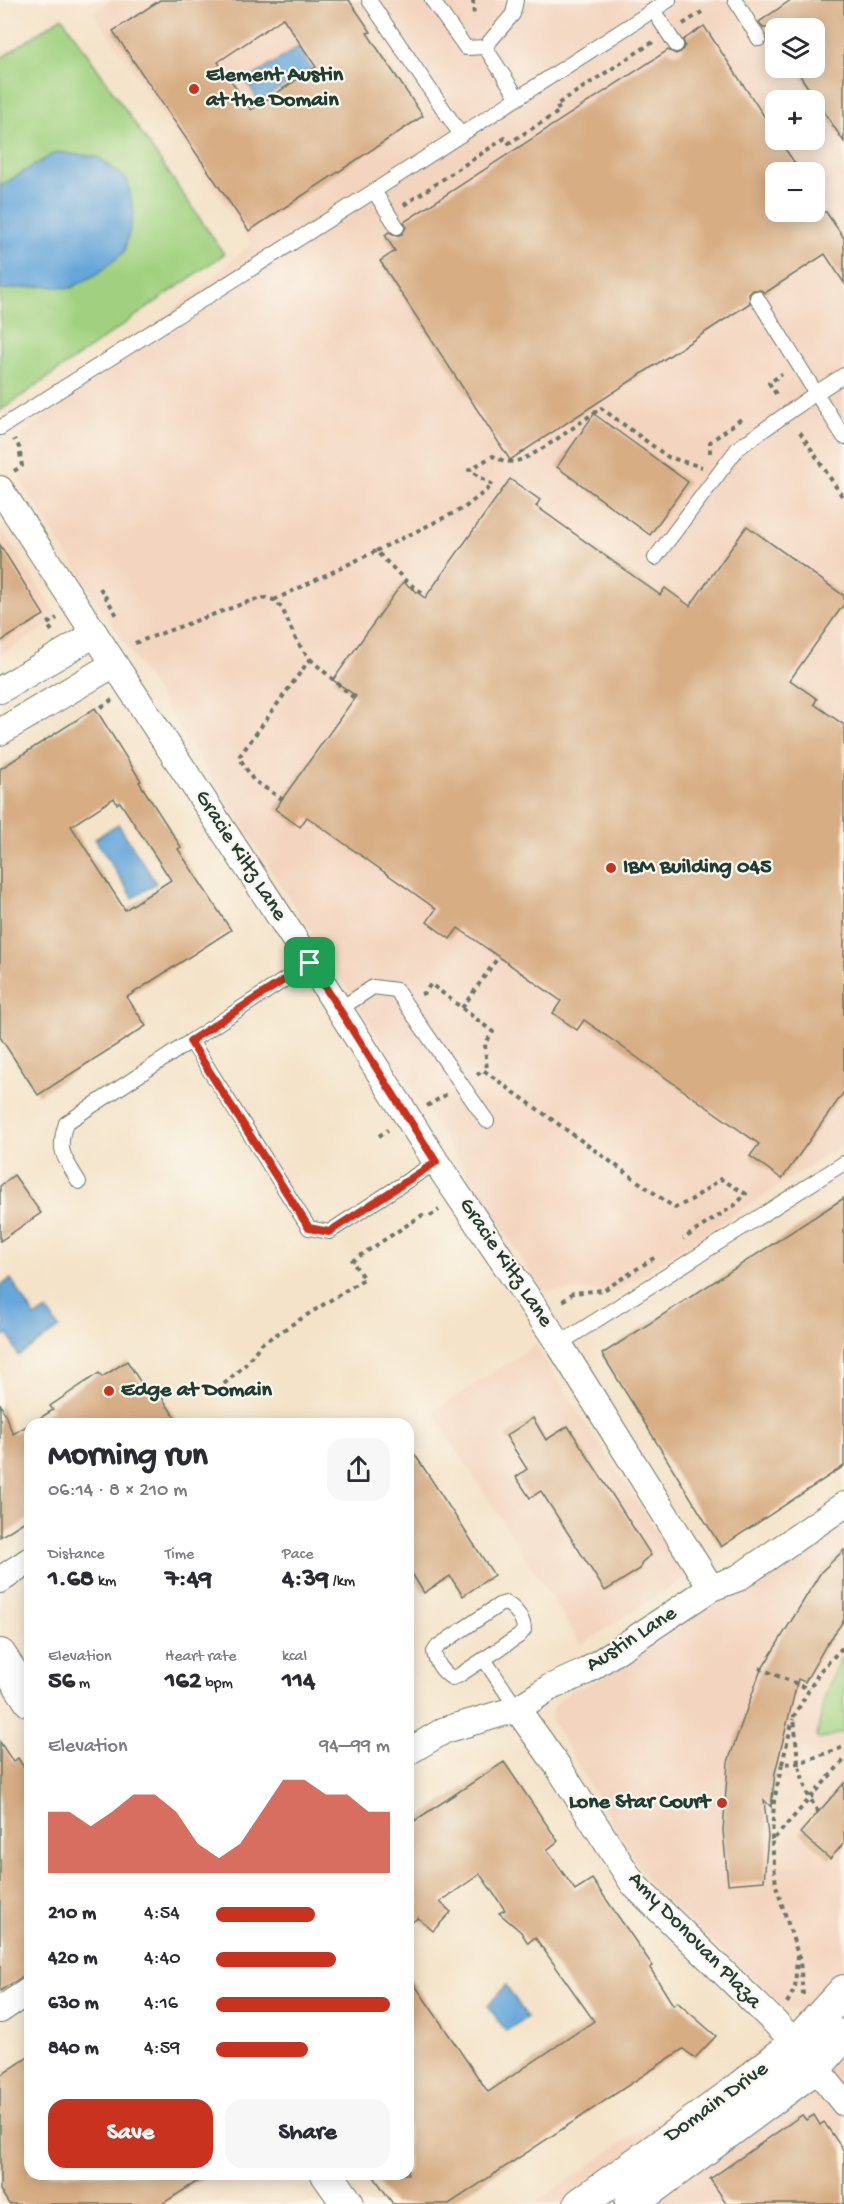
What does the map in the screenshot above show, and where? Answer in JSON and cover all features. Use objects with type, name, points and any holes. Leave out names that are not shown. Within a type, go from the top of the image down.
[{"type":"street","name":"Gracie Kiltz Lane","points":[[4,482],[114,664],[310,963],[436,1162],[559,1344],[711,1588]]},
{"type":"street","points":[[0,690],[95,634]]},
{"type":"street","points":[[0,732],[114,664]]},
{"type":"street","name":"Austin Lane","points":[[414,1748],[445,1730],[517,1709],[549,1688],[585,1672],[711,1588],[738,1578],[844,1505]]},
{"type":"street","points":[[0,1580],[24,1564]]},
{"type":"street","points":[[0,1655],[24,1692]]},
{"type":"street","name":"Amy Donovan Plaza","points":[[517,1709],[634,1885],[796,2043],[844,2103]]},
{"type":"street","name":"Domain Drive","points":[[580,2204],[724,2100],[796,2043],[844,1991]]},
{"type":"street","points":[[0,2010],[24,1994]]},
{"type":"street","name":"Domain Drive","points":[[631,2204],[816,2067],[844,2036]]},
{"type":"street","points":[[331,2180],[348,2204]]},
{"type":"lane","points":[[369,0],[461,135]]},
{"type":"lane","points":[[432,0],[465,48],[485,47],[513,14],[516,0]]},
{"type":"lane","points":[[0,428],[374,191],[669,0]]},
{"type":"lane","points":[[735,0],[759,39]]},
{"type":"lane","points":[[653,10],[672,39]]},
{"type":"lane","points":[[485,47],[518,98]]},
{"type":"lane","points":[[374,191],[397,227]]},
{"type":"lane","points":[[757,298],[844,437]]},
{"type":"lane","points":[[655,558],[738,448],[844,375]]},
{"type":"lane","points":[[79,1182],[60,1149],[61,1136],[66,1123],[310,963]]},
{"type":"lane","points":[[340,1010],[373,987],[396,990],[487,1121]]},
{"type":"lane","points":[[190,1041],[309,1228],[329,1232],[436,1162]]},
{"type":"lane","points":[[559,1344],[844,1162]]},
{"type":"lane","points":[[506,1603],[512,1606],[524,1623],[524,1630],[519,1636],[484,1659],[452,1678],[445,1673],[435,1658],[434,1652],[438,1646],[499,1605],[506,1603]]},
{"type":"lane","points":[[484,1659],[517,1709]]},
{"type":"path","points":[[473,0],[474,18]]},
{"type":"path","points":[[389,215],[505,138],[509,143],[560,111],[556,105],[672,39],[705,10]]},
{"type":"path","points":[[776,394],[769,383],[787,371]]},
{"type":"path","points":[[274,600],[464,508],[493,485],[469,470],[493,456],[503,461],[516,461],[530,455],[600,408],[668,457],[676,461],[699,465],[708,471]]},
{"type":"path","points":[[710,454],[710,442],[741,419]]},
{"type":"path","points":[[800,432],[844,499]]},
{"type":"path","points":[[4,482],[22,466],[19,447],[14,439]]},
{"type":"path","points":[[376,551],[408,583],[426,596]]},
{"type":"path","points":[[100,588],[118,617]]},
{"type":"path","points":[[135,643],[253,600],[266,598],[274,600],[282,608],[297,642],[310,659],[354,698]]},
{"type":"path","points":[[57,639],[47,624],[64,614]]},
{"type":"path","points":[[282,799],[253,780],[239,757],[310,659]]},
{"type":"path","points":[[462,1008],[499,956]]},
{"type":"path","points":[[417,986],[421,994],[430,984],[493,1032],[485,1044],[487,1073]]},
{"type":"path","points":[[471,1078],[483,1070],[675,1208],[721,1179],[746,1194],[735,1206],[683,1239]]},
{"type":"path","points":[[423,1108],[447,1094]]},
{"type":"path","points":[[224,1384],[245,1365],[261,1344],[364,1279],[352,1261],[427,1212]]},
{"type":"path","points":[[562,1301],[573,1293],[604,1290],[657,1256]]},
{"type":"path","points":[[803,2002],[803,1983],[797,1950],[776,1886],[772,1841],[774,1801],[794,1716],[820,1671],[844,1646]]},
{"type":"path","points":[[759,1668],[808,1689]]},
{"type":"path","points":[[794,1716],[798,1763],[810,1798],[818,1812]]},
{"type":"path","points":[[782,1764],[798,1763],[844,1747]]},
{"type":"path","points":[[772,1841],[844,1760]]},
{"type":"path","points":[[787,2004],[795,1988],[797,1950]]},
{"type":"shaded area","points":[[111,0],[844,0],[844,1144],[614,1292],[542,1290],[20,481],[22,436],[252,244],[93,12]]},
{"type":"shaded area","points":[[0,526],[59,619],[0,655]]},
{"type":"shaded area","points":[[535,1345],[686,1577],[581,1645],[433,1412]]},
{"type":"shaded area","name":"Lone Star Court","points":[[844,1521],[844,2204],[533,2204],[768,2043],[803,2012],[785,2008],[650,1886],[551,1720],[552,1711],[558,1701],[571,1691],[600,1679]]},
{"type":"green space","points":[[62,17],[224,254],[0,411],[0,59]]},
{"type":"green space","points":[[844,1652],[844,1732],[820,1739],[817,1737],[826,1693]]},
{"type":"water","points":[[298,47],[311,68],[259,101],[246,81]]},
{"type":"water","points":[[56,152],[98,157],[127,179],[134,213],[124,252],[99,273],[71,288],[42,286],[0,290],[0,186]]},
{"type":"water","points":[[118,824],[156,883],[133,898],[95,839]]},
{"type":"water","points":[[11,1279],[35,1317],[47,1310],[59,1328],[18,1356],[9,1334],[2,1336],[0,1327],[5,1324],[0,1312],[0,1286]]},
{"type":"water","points":[[506,1985],[527,2017],[506,2031],[488,2006]]},
{"type":"building","points":[[160,0],[349,0],[371,32],[367,33],[423,116],[249,231],[113,31]],"holes":[[[283,18],[316,67],[251,110],[218,62]]]},
{"type":"building","points":[[791,0],[844,0],[844,142],[825,113],[825,90],[810,90],[802,78],[825,78],[825,18],[765,18],[765,28],[759,22]]},
{"type":"building","points":[[704,26],[765,118],[765,150],[786,150],[794,162],[765,162],[765,222],[825,222],[826,212],[844,238],[844,283],[825,254],[765,293],[761,290],[753,290],[749,294],[750,303],[510,460],[380,261],[395,251],[385,235],[389,232],[397,236],[402,234],[406,227],[404,222],[668,50],[676,54],[681,52],[685,45],[683,40]]},
{"type":"building","points":[[594,414],[688,482],[650,535],[557,467]]},
{"type":"building","name":"IBM Building 045","points":[[510,479],[540,500],[536,506],[660,595],[665,588],[690,606],[747,526],[844,596],[844,604],[790,680],[817,699],[814,704],[844,725],[844,1092],[782,1179],[750,1156],[759,1144],[584,1020],[577,1030],[553,1013],[561,1001],[458,928],[450,939],[427,922],[436,909],[307,817],[300,827],[275,809],[356,696],[333,680],[403,582],[425,598]]},
{"type":"building","points":[[0,545],[44,615],[0,642]]},
{"type":"building","points":[[95,708],[181,847],[178,849],[231,930],[127,997],[146,1026],[38,1095],[0,1037],[0,769]],"holes":[[[114,798],[117,804],[120,802],[171,880],[125,910],[71,826]]]},
{"type":"building","points":[[14,1175],[41,1213],[0,1241],[0,1186]]},
{"type":"building","points":[[844,1198],[844,1466],[721,1547],[602,1354]]},
{"type":"building","name":"Edge at Domain","points":[[127,1361],[148,1394],[156,1388],[175,1418],[40,1418],[53,1410],[50,1406],[99,1373],[102,1377]]},
{"type":"building","points":[[0,1403],[13,1434],[24,1428],[24,1522],[0,1537]]},
{"type":"building","points":[[533,1418],[546,1440],[568,1426],[651,1555],[642,1562],[640,1569],[605,1591],[541,1491],[530,1498],[516,1477],[527,1469],[506,1436]]},
{"type":"building","points":[[414,1453],[494,1575],[463,1596],[450,1576],[424,1593],[414,1577]]},
{"type":"building","points":[[844,1550],[844,1620],[805,1682],[798,1679],[775,1773],[771,1807],[764,1800],[768,1836],[764,1881],[728,1884],[723,1831],[728,1762],[760,1672],[821,1572]]},
{"type":"building","points":[[0,1742],[13,1762],[18,1758],[24,1768],[24,1976],[0,1991]]},
{"type":"building","points":[[504,1762],[558,1841],[547,1850],[575,1890],[592,1879],[653,1966],[650,1968],[673,2005],[677,2002],[716,2036],[695,2058],[683,2049],[449,2204],[393,2204],[376,2180],[414,2180],[414,1984],[488,2092],[594,2021],[535,1937],[528,1943],[521,1932],[499,1913],[505,1910],[480,1874],[440,1902],[451,1912],[433,1931],[418,1918],[414,1921],[414,1821]]},
{"type":"building","points":[[844,1783],[844,1843],[830,1859],[800,1833]]},
{"type":"building","points":[[24,2060],[24,2180],[200,2180],[162,2204],[9,2204],[0,2190],[0,2076]]},
{"type":"building","points":[[802,2115],[806,2120],[814,2115],[820,2125],[824,2122],[844,2151],[844,2204],[727,2204],[710,2179]]},
{"type":"place","name":"Element Austin at the Domain","points":[[194,89]]},
{"type":"place","name":"IBM Building 045","points":[[611,868]]},
{"type":"place","name":"Edge at Domain","points":[[109,1391]]},
{"type":"place","name":"Lone Star Court","points":[[722,1803]]},
{"type":"route","points":[[310,963],[436,1162],[329,1232],[309,1228],[214,1075],[190,1041],[310,963]]}]
